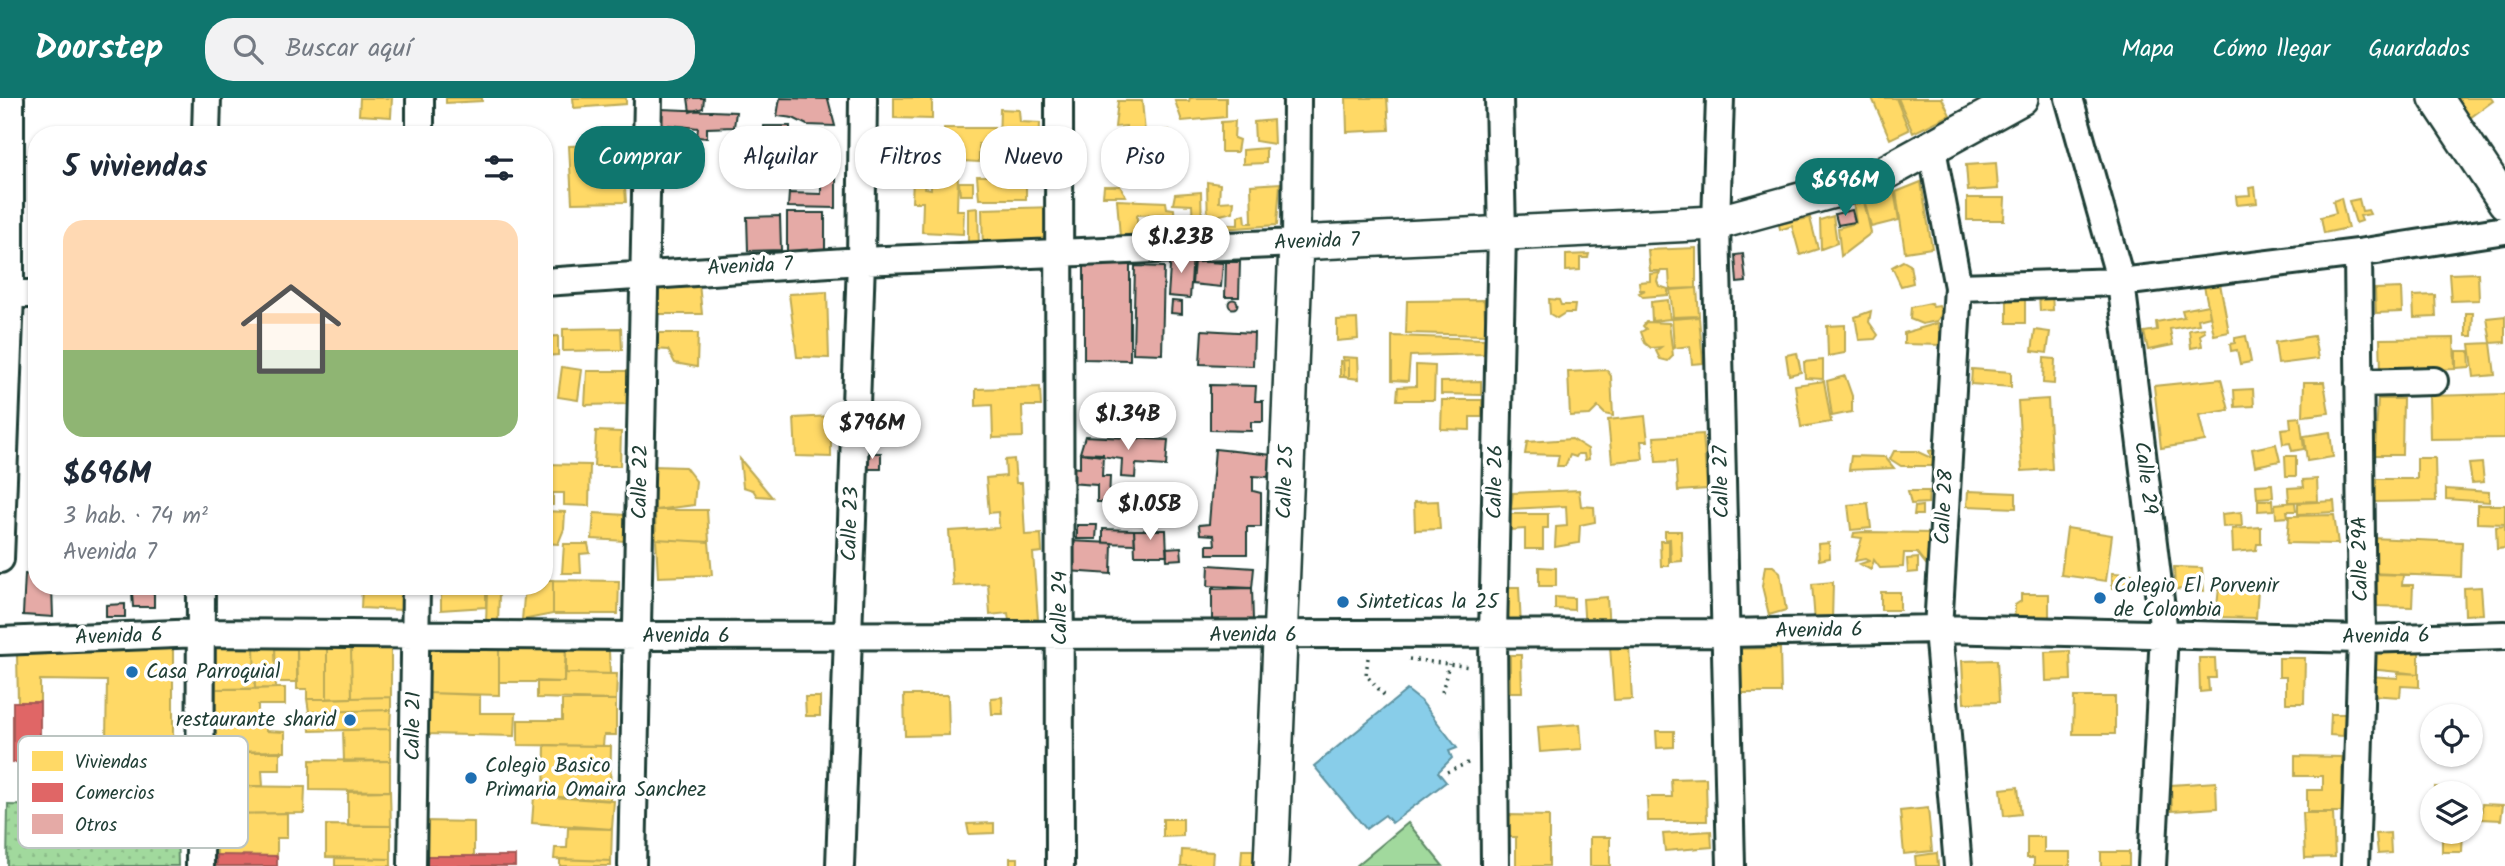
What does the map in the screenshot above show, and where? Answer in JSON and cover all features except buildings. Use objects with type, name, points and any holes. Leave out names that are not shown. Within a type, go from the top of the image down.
[{"type":"street","points":[[0,559],[10,98]]},
{"type":"street","points":[[206,126],[207,98]]},
{"type":"street","points":[[420,98],[420,126]]},
{"type":"street","name":"Calle 22","points":[[632,866],[648,98]]},
{"type":"street","name":"Calle 23","points":[[840,866],[861,261],[863,98]]},
{"type":"street","name":"Calle 24","points":[[1059,98],[1060,866]]},
{"type":"street","name":"Calle 25","points":[[1271,866],[1296,243],[1297,98]]},
{"type":"street","name":"Calle 26","points":[[1495,866],[1493,634],[1502,234],[1499,98]]},
{"type":"street","name":"Calle 27","points":[[1720,98],[1716,223],[1731,866]]},
{"type":"street","name":"Avenida 7","points":[[553,281],[644,273],[861,261],[1716,223],[1870,181],[2021,98]]},
{"type":"street","name":"Calle 29","points":[[2069,98],[2121,282],[2164,633],[2152,866]]},
{"type":"street","points":[[2436,98],[2505,202]]},
{"type":"street","name":"Calle 28","points":[[1932,149],[1958,286],[1938,629],[1958,866]]},
{"type":"street","points":[[1958,286],[2121,282],[2358,253],[2505,230]]},
{"type":"street","name":"Calle 29A","points":[[2356,866],[2362,639],[2358,253]]},
{"type":"street","points":[[5,294],[28,295]]},
{"type":"street","points":[[2359,383],[2434,382]]},
{"type":"street","points":[[201,595],[201,736]]},
{"type":"street","name":"Calle 21","points":[[412,866],[416,595]]},
{"type":"street","name":"Avenida 6","points":[[0,641],[201,633],[638,636],[1726,634],[1938,629],[2362,639],[2505,635]]},
{"type":"street","points":[[200,848],[200,866]]},
{"type":"path","points":[[1376,654],[1367,659],[1367,675],[1384,695]]},
{"type":"path","points":[[1398,657],[1494,669]]},
{"type":"path","points":[[1442,692],[1449,664]]},
{"type":"green space","points":[[8,805],[18,805],[18,848],[178,848],[178,866],[7,866]]},
{"type":"green space","points":[[1408,823],[1443,866],[1356,866]]},
{"type":"water","points":[[1407,690],[1421,701],[1457,748],[1449,751],[1452,758],[1438,772],[1446,782],[1392,823],[1385,815],[1366,829],[1314,766]]},
{"type":"place","name":"Colegio El Porvenir de Colombia","points":[[2100,598]]},
{"type":"place","name":"Sinteticas la 25","points":[[1343,602]]},
{"type":"place","name":"Casa Parroquial","points":[[132,672]]},
{"type":"place","name":"restaurante sharid","points":[[350,720]]},
{"type":"place","name":"Colegio Basico Primaria Omaira Sanchez","points":[[471,778]]}]
